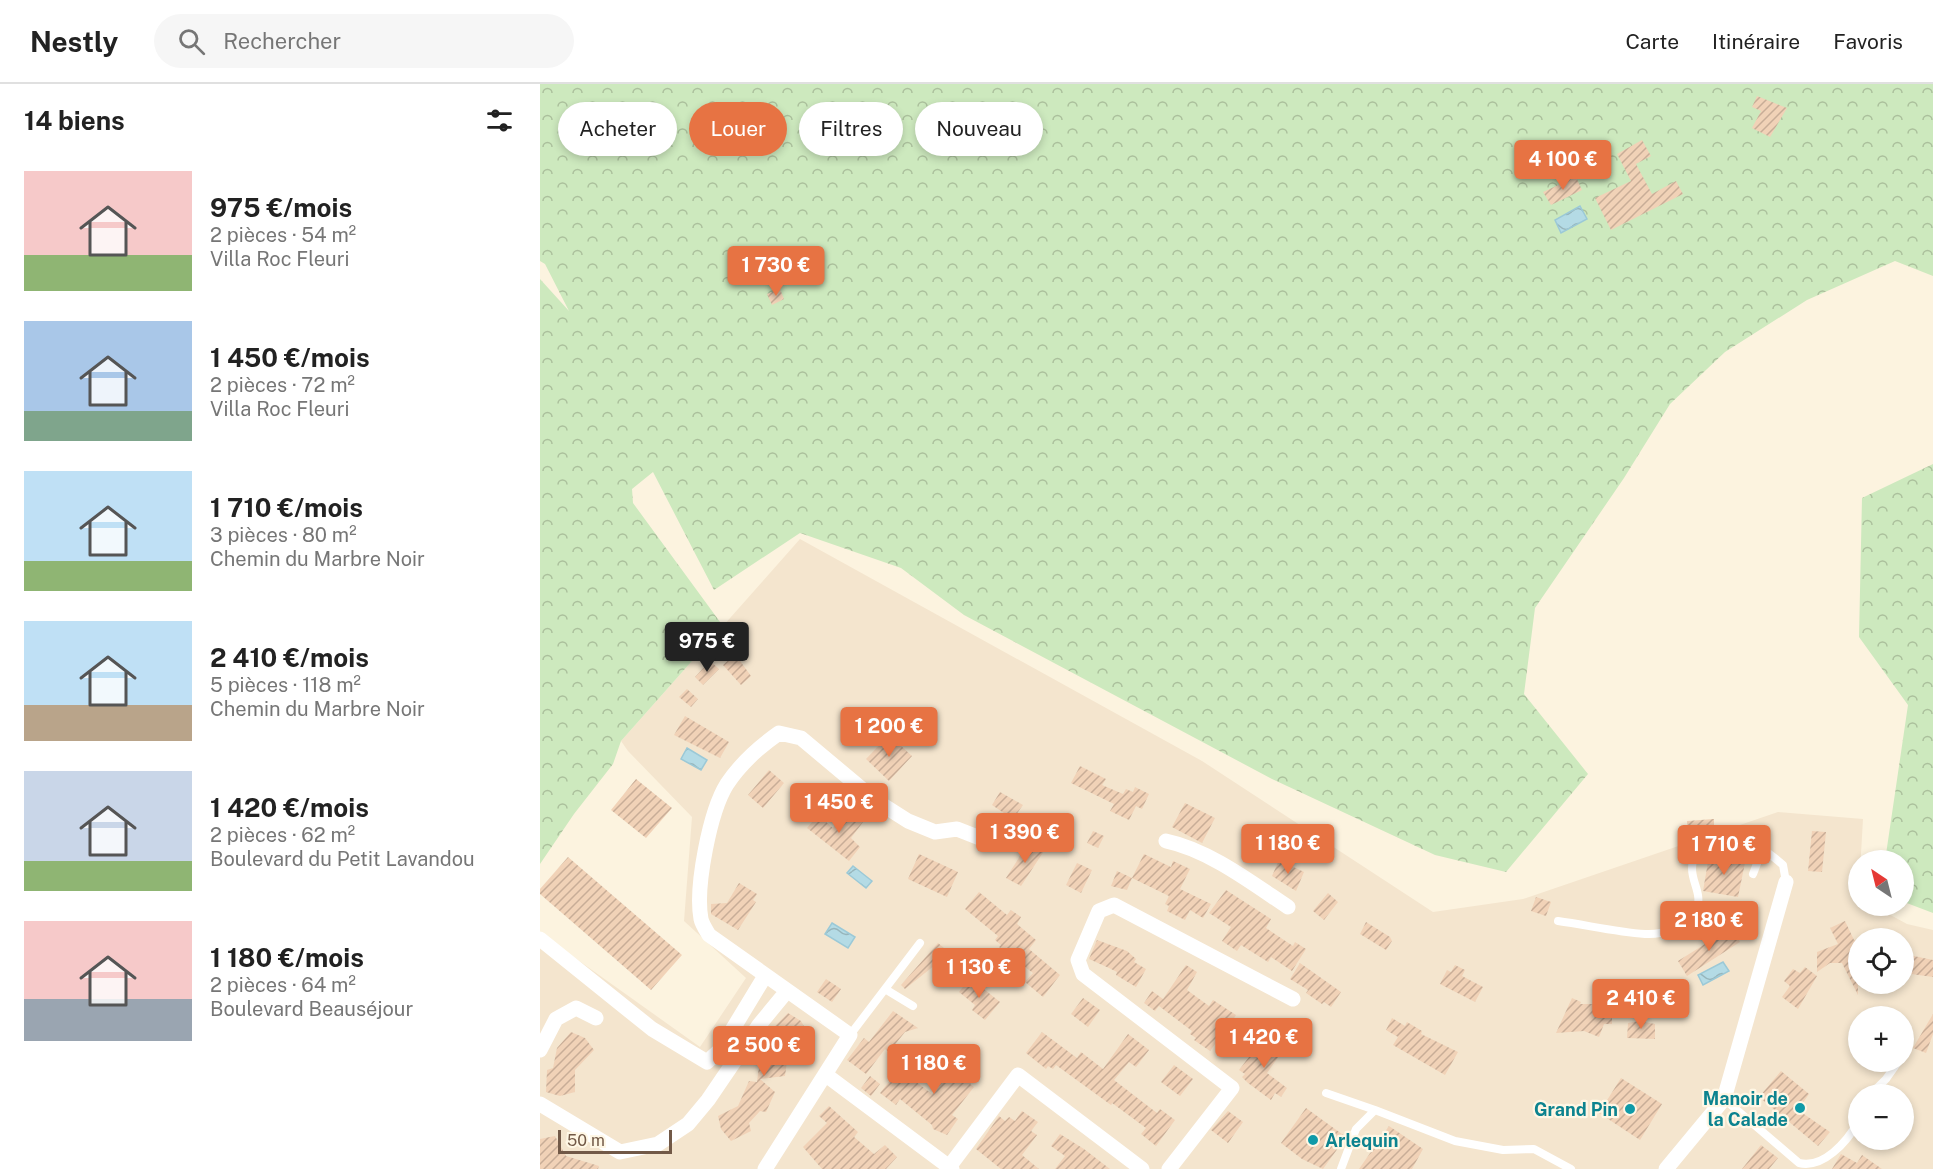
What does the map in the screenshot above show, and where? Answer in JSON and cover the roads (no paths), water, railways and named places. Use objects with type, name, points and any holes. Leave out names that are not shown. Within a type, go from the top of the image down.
[{"type":"street","points":[[765,1169],[850,1035],[709,935],[701,920],[703,870],[713,816],[727,785],[755,750],[779,733],[801,738],[875,800],[908,821],[935,832],[957,829],[985,840]]},
{"type":"street","points":[[1166,841],[1177,843],[1218,863],[1288,907]]},
{"type":"street","points":[[1666,1169],[1724,1099],[1786,882]]},
{"type":"street","points":[[1169,1169],[1232,1088],[1083,974],[1078,960],[1099,911],[1114,905],[1293,999]]},
{"type":"street","points":[[540,939],[652,1029],[707,1062],[720,1050],[765,976]]},
{"type":"street","points":[[540,1104],[620,1152],[658,1144],[688,1124],[708,1100],[759,1025],[787,991]]},
{"type":"street","points":[[540,1050],[556,1018],[576,1008],[597,1018]]},
{"type":"street","points":[[826,1075],[951,1168],[1018,1075],[1142,1169]]},
{"type":"lane","points":[[1558,921],[1647,934],[1689,922],[1697,912],[1698,902],[1690,863],[1698,848],[1749,841],[1786,862],[1786,882]]},
{"type":"lane","points":[[1752,874],[1763,848]]},
{"type":"lane","points":[[850,1035],[920,942]]},
{"type":"lane","points":[[885,988],[913,1006]]},
{"type":"lane","points":[[1881,1084],[1891,1072]]},
{"type":"lane","points":[[1326,1093],[1455,1141],[1503,1150],[1534,1149],[1571,1169]]},
{"type":"lane","points":[[1724,1099],[1799,1163],[1810,1167],[1819,1164],[1834,1152],[1848,1134]]},
{"type":"lane","points":[[1341,1169],[1356,1129],[1375,1110]]},
{"type":"water","points":[[1580,206],[1587,219],[1561,233],[1555,220]]},
{"type":"water","points":[[687,748],[707,760],[701,770],[681,759]]},
{"type":"water","points":[[853,866],[872,881],[866,888],[847,873]]},
{"type":"water","points":[[832,923],[855,937],[848,948],[825,934]]},
{"type":"water","points":[[1723,962],[1729,971],[1703,985],[1698,975]]},
{"type":"place","name":"Manoir de la Calade","points":[[1800,1108]]},
{"type":"place","name":"Grand Pin","points":[[1630,1109]]},
{"type":"place","name":"Arlequin","points":[[1313,1140]]}]
